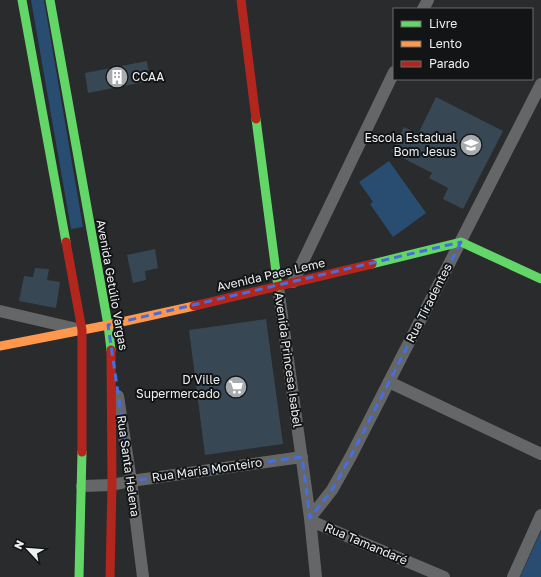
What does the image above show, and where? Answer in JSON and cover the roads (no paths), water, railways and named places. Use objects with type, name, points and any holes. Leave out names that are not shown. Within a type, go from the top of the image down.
[{"type":"main road","points":[[22,0],[82,330],[82,486],[79,577]]},
{"type":"main road","name":"Avenida Getúlio Vargas","points":[[50,0],[69,114],[108,325],[112,355],[110,577]]},
{"type":"main road","name":"Avenida Princesa Isabel","points":[[241,0],[278,287]]},
{"type":"main road","points":[[49,50],[54,46],[54,28]]},
{"type":"main road","points":[[27,31],[32,43],[38,48]]},
{"type":"main road","points":[[44,117],[44,103],[53,95],[64,101],[69,114]]},
{"type":"main road","points":[[461,242],[541,279]]},
{"type":"main road","name":"Avenida Paes Leme","points":[[0,346],[108,325],[278,287],[293,282],[461,242]]},
{"type":"street","points":[[293,282],[393,74]]},
{"type":"street","name":"Rua Tiradentes","points":[[310,519],[332,490],[351,456],[541,84]]},
{"type":"street","name":"Avenida Princesa Isabel","points":[[278,287],[302,457],[316,577]]},
{"type":"street","points":[[0,311],[82,330]]},
{"type":"street","name":"Rua Santa Helena","points":[[112,355],[131,481],[143,577]]},
{"type":"street","points":[[389,382],[541,454]]},
{"type":"street","name":"Rua Maria Monteiro","points":[[82,486],[112,485],[302,457]]},
{"type":"street","points":[[513,577],[541,515]]},
{"type":"street","name":"Rua Tamandaré","points":[[310,519],[444,577]]},
{"type":"place","name":"CCAA","points":[[117,77]]},
{"type":"place","name":"Escola Estadual Bom Jesus","points":[[471,145]]},
{"type":"place","name":"D’Ville Supermercado","points":[[236,387]]}]
